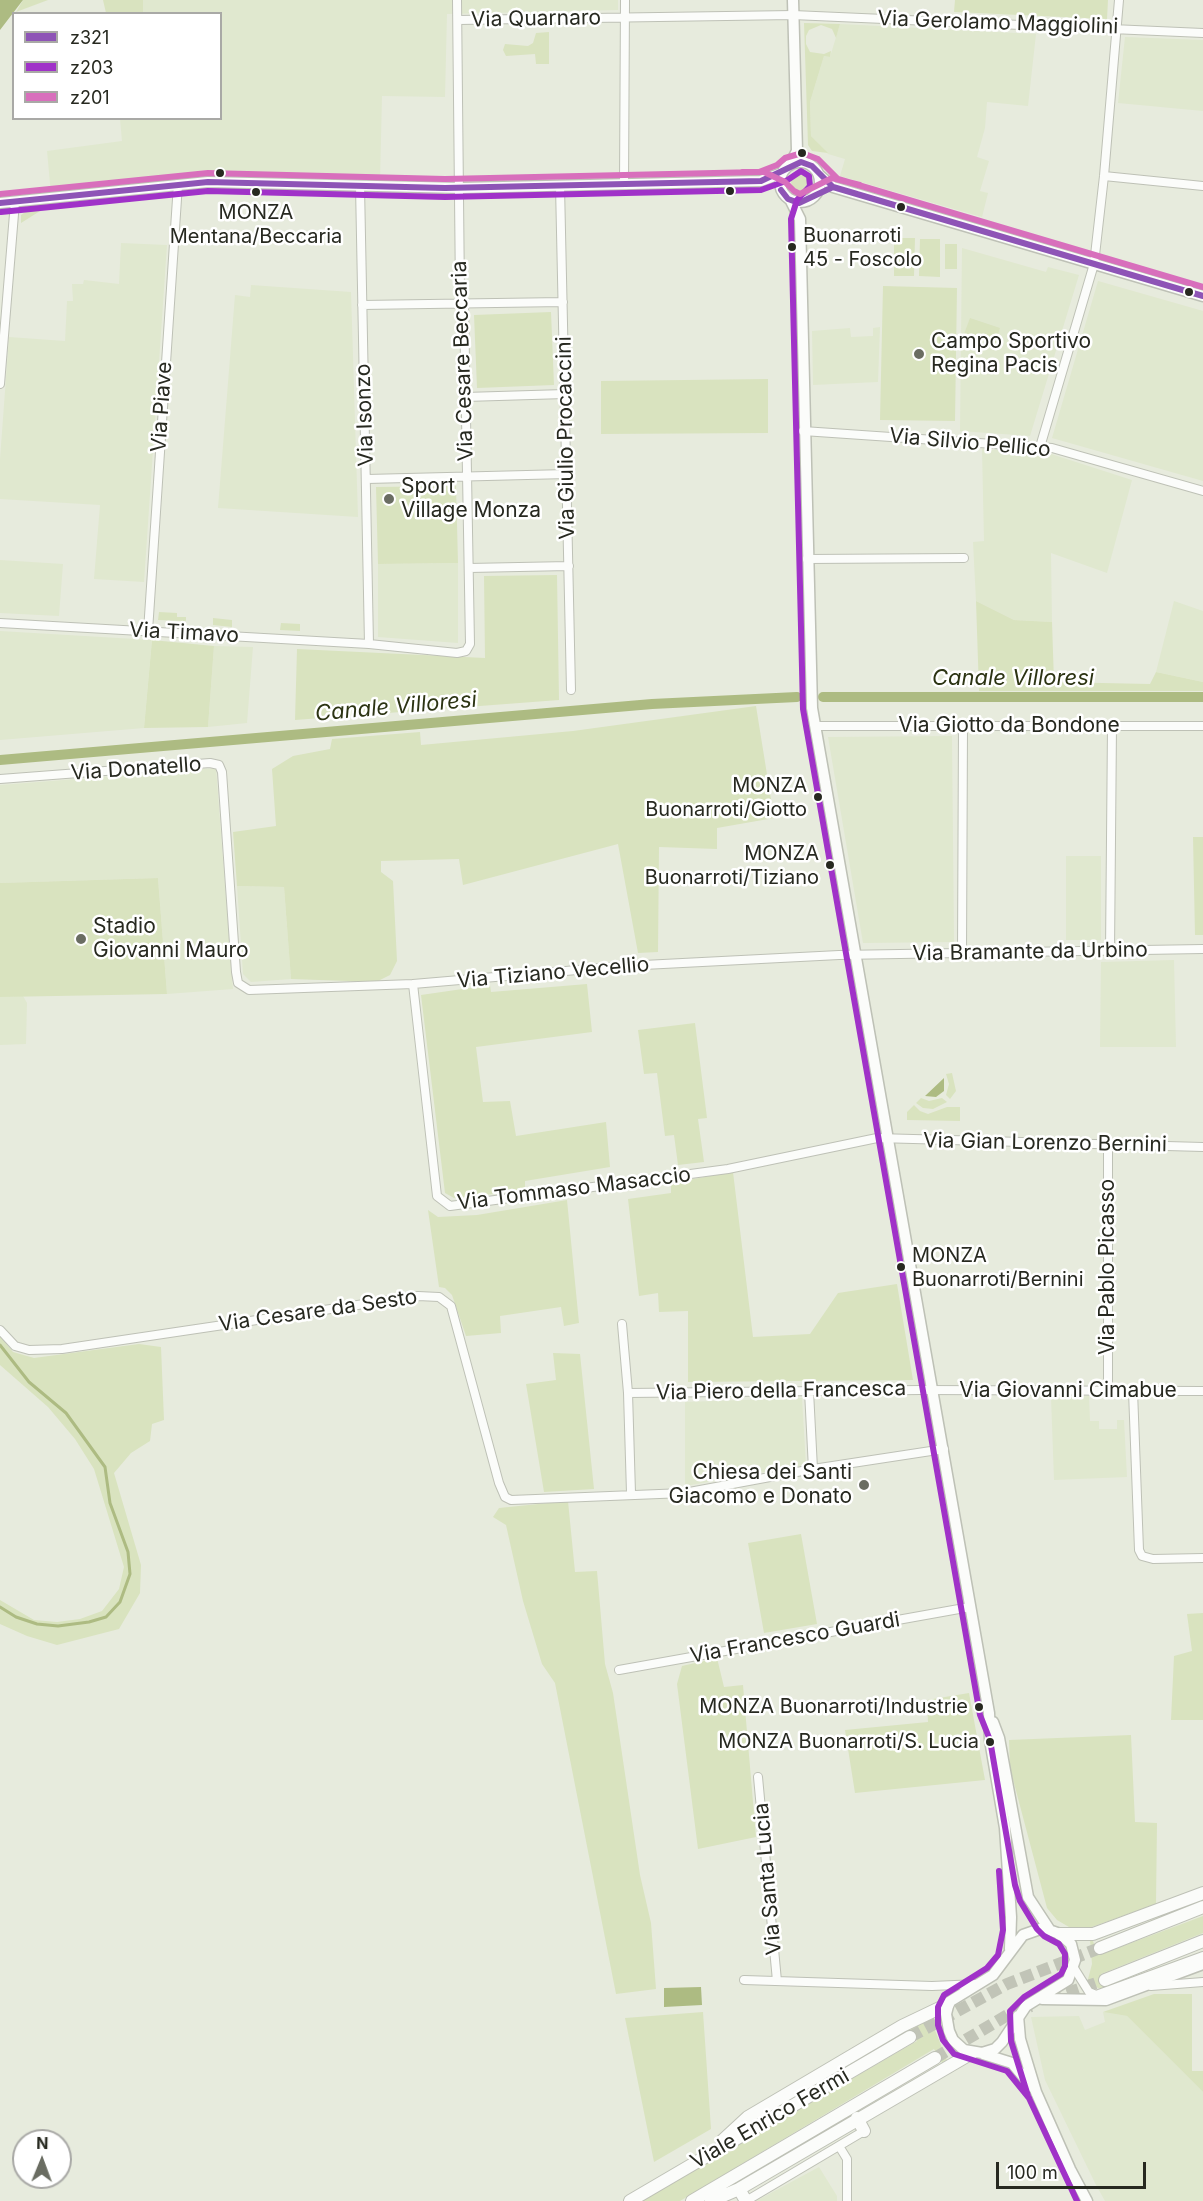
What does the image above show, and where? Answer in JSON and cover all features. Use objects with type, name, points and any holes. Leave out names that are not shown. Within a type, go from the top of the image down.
[{"type":"main road","points":[[1054,1931],[1093,1934],[1203,1893]]},
{"type":"main road","points":[[1100,1948],[1203,1907]]},
{"type":"main road","points":[[1105,1980],[1203,1941]]},
{"type":"main road","points":[[706,2156],[748,2117],[902,2026],[950,2002]]},
{"type":"main road","name":"Viale Enrico Fermi","points":[[630,2201],[910,2037]]},
{"type":"main road","points":[[711,2201],[739,2189],[857,2118],[977,2053]]},
{"type":"main road","name":"Viale Enrico Fermi","points":[[692,2201],[935,2058]]},
{"type":"main road","points":[[857,2118],[864,2131]]},
{"type":"main road","points":[[739,2189],[746,2201]]},
{"type":"street","name":"Via Cesare Beccaria","points":[[369,644],[457,653],[466,651],[470,644],[464,304],[460,294],[458,197],[461,188],[457,0]]},
{"type":"street","points":[[624,185],[625,0]]},
{"type":"street","points":[[0,196],[0,203],[208,182],[461,188],[761,181],[782,173],[790,165],[797,151],[793,0]]},
{"type":"street","points":[[1040,447],[1094,264],[1119,0]]},
{"type":"street","name":"Via Quarnaro","points":[[458,20],[794,15]]},
{"type":"street","name":"Via Gerolamo Maggiolini","points":[[794,15],[1203,33]]},
{"type":"street","points":[[797,151],[806,163],[814,167],[819,175],[833,187],[1203,296]]},
{"type":"street","points":[[790,165],[806,163]]},
{"type":"street","points":[[781,190],[782,173]]},
{"type":"street","points":[[818,193],[819,175]]},
{"type":"street","points":[[1104,176],[1203,186]]},
{"type":"street","points":[[761,181],[781,190],[791,201],[800,219]]},
{"type":"street","name":"Via Piave","points":[[148,630],[178,184]]},
{"type":"street","name":"Via Isonzo","points":[[360,186],[369,644]]},
{"type":"street","name":"Via Giulio Procaccini","points":[[560,186],[571,690]]},
{"type":"street","points":[[833,187],[818,193],[808,201],[800,219],[803,431],[811,699],[814,726],[934,1390],[970,1607],[990,1713],[999,1738],[1028,1897],[1054,1931],[1074,1952],[1074,1968],[1089,1992],[1096,1995],[1203,1956]]},
{"type":"street","points":[[791,201],[808,201]]},
{"type":"street","points":[[0,384],[15,202]]},
{"type":"street","points":[[363,305],[562,302]]},
{"type":"street","points":[[465,398],[565,394]]},
{"type":"street","name":"Via Silvio Pellico","points":[[803,431],[1040,447],[1203,491]]},
{"type":"street","points":[[367,479],[567,474]]},
{"type":"street","points":[[807,559],[964,558]]},
{"type":"street","points":[[469,568],[569,566]]},
{"type":"street","name":"Via Timavo","points":[[0,623],[369,644]]},
{"type":"street","name":"Via Giotto da Bondone","points":[[814,726],[1203,726]]},
{"type":"street","points":[[962,954],[963,726]]},
{"type":"street","points":[[1110,951],[1112,726]]},
{"type":"street","name":"Via Donatello","points":[[0,778],[210,763],[219,765],[222,772],[236,972],[238,983],[249,990]]},
{"type":"street","name":"Via Bramante da Urbino","points":[[856,955],[1203,949]]},
{"type":"street","name":"Via Tiziano Vecellio","points":[[249,990],[413,984],[624,966],[856,955]]},
{"type":"street","name":"Via Tommaso Masaccio","points":[[413,984],[437,1196],[450,1206],[728,1169],[877,1138],[888,1139]]},
{"type":"street","name":"Via Gian Lorenzo Bernini","points":[[888,1139],[1203,1147]]},
{"type":"street","name":"Via Pablo Picasso","points":[[1107,1390],[1108,1144]]},
{"type":"street","name":"Via Cesare da Sesto","points":[[0,1330],[15,1346],[29,1350],[62,1348],[418,1296],[439,1297],[451,1306],[499,1483],[505,1497],[511,1500],[631,1493]]},
{"type":"street","points":[[622,1324],[628,1393],[631,1493],[700,1490],[813,1469],[944,1449]]},
{"type":"street","name":"Via Giovanni Cimabue","points":[[934,1390],[1203,1391]]},
{"type":"street","name":"Via Piero della Francesca","points":[[628,1393],[934,1390]]},
{"type":"street","points":[[809,1391],[813,1469]]},
{"type":"street","points":[[1133,1391],[1139,1550],[1142,1556],[1153,1559],[1203,1558]]},
{"type":"street","name":"Via Francesco Guardi","points":[[619,1670],[970,1607]]},
{"type":"street","points":[[990,1713],[990,1740],[1005,1828],[1011,1917],[1010,1949]]},
{"type":"street","name":"Via Santa Lucia","points":[[758,1777],[777,1981]]},
{"type":"street","points":[[950,2002],[998,1971],[1010,1949],[1029,1931],[1054,1931]]},
{"type":"street","points":[[1036,1999],[1097,2002],[1145,1987],[1203,1964]]},
{"type":"street","points":[[977,2053],[991,2051],[1002,2042],[1018,2016],[1036,1999],[1063,1985],[1074,1968]]},
{"type":"street","name":"Via Santa Lucia","points":[[744,1980],[932,1986],[981,1984]]},
{"type":"street","points":[[1145,1987],[1203,1982]]},
{"type":"street","points":[[932,1986],[944,1990],[950,2002],[946,2020],[951,2036],[960,2047],[1012,2063],[1036,2092]]},
{"type":"street","points":[[1018,2016],[1020,2040],[1036,2092],[1070,2169],[1087,2201]]},
{"type":"street","points":[[746,2201],[864,2131]]},
{"type":"street","points":[[839,2146],[847,2159],[847,2201]]},
{"type":"shaded area","points":[[0,0],[23,0],[12,12],[0,30]]},
{"type":"shaded area","points":[[23,0],[48,0],[16,12]]},
{"type":"shaded area","points":[[103,0],[143,0],[143,12],[106,12]]},
{"type":"shaded area","points":[[143,0],[618,0],[618,10],[447,14],[445,97],[382,96],[380,181],[199,177],[51,194],[47,151],[122,141],[120,120],[222,120],[222,12],[143,12]]},
{"type":"shaded area","points":[[955,0],[1108,0],[1107,19],[954,12]]},
{"type":"shaded area","points":[[804,23],[840,24],[836,38],[832,29],[821,25],[809,30],[806,36],[806,44],[810,52],[824,54],[831,51],[830,57],[824,56],[810,102],[811,136],[828,153],[812,151],[808,145]]},
{"type":"shaded area","points":[[840,24],[1036,34],[1028,106],[987,102],[985,128],[977,157],[989,161],[980,191],[988,193],[982,217],[840,176],[845,159],[828,154],[811,136],[810,102],[824,56],[830,57]]},
{"type":"shaded area","points":[[549,32],[549,64],[536,64],[535,54],[506,56],[503,50],[505,44],[528,46],[533,43],[536,33]]},
{"type":"shaded area","points":[[1125,37],[1203,40],[1203,111],[1118,103]]},
{"type":"shaded area","points":[[800,173],[806,176],[809,182],[806,188],[800,191],[794,188],[791,182],[794,176]]},
{"type":"shaded area","points":[[34,206],[48,206],[21,223],[21,215]]},
{"type":"shaded area","points":[[894,238],[915,238],[914,276],[894,276]]},
{"type":"shaded area","points":[[920,239],[940,239],[940,277],[919,276]]},
{"type":"shaded area","points":[[121,243],[167,245],[144,582],[94,579],[100,505],[0,499],[0,459],[9,337],[65,341],[67,301],[73,301],[72,284],[83,284],[84,280],[119,284]]},
{"type":"shaded area","points":[[945,244],[957,244],[957,269],[945,269]]},
{"type":"shaded area","points":[[962,248],[1046,272],[1048,267],[1079,275],[1030,436],[960,431]]},
{"type":"shaded area","points":[[1098,281],[1203,311],[1203,481],[1052,438]]},
{"type":"shaded area","points":[[251,285],[351,292],[358,517],[218,508],[235,295],[250,297]]},
{"type":"shaded area","name":"Campo Sportivo Regina Pacis","points":[[883,286],[957,288],[955,421],[880,420]]},
{"type":"shaded area","points":[[551,312],[554,385],[477,388],[474,315]]},
{"type":"shaded area","points":[[970,318],[1000,328],[995,344],[964,334]]},
{"type":"shaded area","points":[[880,327],[878,382],[813,385],[812,331],[850,328],[851,337],[873,336],[873,328]]},
{"type":"shaded area","points":[[768,379],[768,433],[601,434],[601,381]]},
{"type":"shaded area","points":[[982,449],[1048,453],[1132,480],[1107,573],[1051,553],[1052,622],[1014,620],[976,601],[973,542],[984,541]]},
{"type":"shaded area","points":[[456,486],[458,563],[378,564],[376,487]]},
{"type":"shaded area","points":[[0,560],[63,564],[59,616],[0,613]]},
{"type":"shaded area","points":[[458,563],[458,643],[378,637],[378,564]]},
{"type":"shaded area","points":[[557,575],[559,700],[295,720],[297,649],[485,658],[484,576]]},
{"type":"shaded area","points":[[976,601],[1014,620],[1052,622],[1054,682],[1150,684],[1156,672],[1203,682],[1203,691],[979,691]]},
{"type":"shaded area","points":[[1174,601],[1203,611],[1203,682],[1156,672]]},
{"type":"shaded area","points":[[159,612],[177,613],[177,617],[186,617],[186,621],[158,620]]},
{"type":"shaded area","points":[[213,618],[232,620],[232,627],[213,625]]},
{"type":"shaded area","points":[[281,623],[300,624],[300,631],[280,630]]},
{"type":"shaded area","points":[[0,631],[152,640],[144,728],[0,740]]},
{"type":"shaded area","points":[[152,640],[214,646],[208,727],[144,728]]},
{"type":"shaded area","points":[[214,646],[253,647],[247,723],[208,727]]},
{"type":"shaded area","points":[[756,706],[774,818],[717,828],[717,849],[659,847],[658,952],[638,953],[618,844],[463,885],[459,859],[381,861],[381,872],[393,881],[397,961],[390,975],[376,982],[291,979],[284,887],[237,886],[233,832],[276,826],[272,769],[293,756],[330,749],[332,739],[420,732],[421,745],[573,731]]},
{"type":"shaded area","points":[[952,736],[954,942],[863,943],[828,737]]},
{"type":"shaded area","points":[[216,768],[233,989],[167,994],[158,878],[0,883],[0,785]]},
{"type":"shaded area","points":[[1193,837],[1203,837],[1203,935],[1195,935]]},
{"type":"shaded area","points":[[1066,856],[1101,856],[1101,940],[1066,940]]},
{"type":"shaded area","name":"Stadio Giovanni Mauro","points":[[158,878],[167,994],[0,997],[0,883]]},
{"type":"shaded area","points":[[237,886],[284,887],[291,979],[251,982],[243,974]]},
{"type":"shaded area","points":[[1174,960],[1176,1047],[1100,1047],[1101,962]]},
{"type":"shaded area","points":[[587,984],[592,1032],[476,1047],[483,1102],[510,1101],[516,1136],[606,1122],[610,1167],[525,1181],[525,1191],[454,1198],[445,1193],[421,995],[490,985],[491,992]]},
{"type":"shaded area","points":[[23,996],[27,1003],[26,1044],[0,1045],[0,997]]},
{"type":"shaded area","points":[[695,1023],[707,1118],[698,1119],[704,1162],[678,1165],[674,1135],[665,1136],[657,1073],[644,1074],[638,1030]]},
{"type":"shaded area","points":[[952,1073],[956,1091],[950,1099],[946,1095],[949,1084],[946,1074]]},
{"type":"shaded area","points":[[944,1078],[944,1091],[936,1097],[925,1096]]},
{"type":"shaded area","points":[[921,1098],[929,1101],[942,1098],[947,1102],[933,1109],[923,1108],[916,1103]]},
{"type":"shaded area","points":[[914,1105],[920,1111],[928,1114],[947,1107],[960,1107],[960,1121],[907,1120],[907,1112]]},
{"type":"shaded area","points":[[733,1172],[753,1337],[810,1334],[838,1293],[897,1284],[913,1380],[688,1382],[688,1311],[659,1312],[658,1293],[639,1296],[628,1199],[671,1193],[671,1183]]},
{"type":"shaded area","points":[[567,1200],[579,1323],[564,1326],[561,1307],[500,1316],[501,1333],[466,1336],[452,1295],[445,1288],[439,1287],[428,1210],[438,1217],[477,1215]]},
{"type":"shaded area","points":[[0,1336],[13,1352],[34,1358],[139,1344],[161,1347],[164,1420],[152,1424],[150,1441],[131,1453],[114,1473],[141,1565],[140,1593],[119,1629],[57,1645],[27,1636],[0,1624],[0,1600],[34,1620],[57,1622],[80,1619],[102,1611],[119,1589],[124,1567],[94,1469],[75,1439],[48,1407],[0,1365]]},
{"type":"shaded area","points":[[553,1353],[580,1354],[594,1489],[544,1492],[526,1384],[556,1380]]},
{"type":"shaded area","points":[[1089,1396],[1090,1421],[1099,1421],[1099,1429],[1117,1429],[1117,1420],[1124,1420],[1127,1477],[1054,1480],[1051,1397]]},
{"type":"shaded area","points":[[802,1398],[806,1465],[685,1486],[685,1402]]},
{"type":"shaded area","points":[[568,1501],[575,1572],[597,1571],[605,1664],[613,1693],[640,1875],[651,1923],[656,1989],[616,1994],[555,1683],[542,1664],[523,1601],[506,1525],[493,1517],[499,1508]]},
{"type":"shaded area","points":[[801,1534],[817,1624],[764,1633],[748,1543]]},
{"type":"shaded area","points":[[1203,1613],[1203,1720],[1171,1720],[1174,1656],[1192,1651],[1187,1614]]},
{"type":"shaded area","points":[[717,1658],[724,1687],[743,1685],[756,1837],[698,1849],[677,1684],[682,1666]]},
{"type":"shaded area","points":[[969,1693],[985,1780],[855,1793],[845,1730],[928,1722],[927,1700]]},
{"type":"shaded area","points":[[1131,1735],[1135,1822],[1157,1823],[1156,1904],[1086,1929],[1069,1927],[1057,1920],[1047,1908],[1010,1768],[1009,1740]]},
{"type":"shaded area","points":[[1203,1916],[1203,1933],[1101,1974],[1105,1991],[1087,1983],[1092,1964],[1090,1940],[1092,1939],[1099,1955]]},
{"type":"shaded area","points":[[701,1987],[702,2005],[664,2007],[664,1988]]},
{"type":"shaded area","points":[[1154,1994],[1192,1994],[1192,2071],[1203,2071],[1203,2092],[1127,2016],[1103,2012]]},
{"type":"shaded area","points":[[703,2012],[711,2129],[654,2162],[625,2018]]},
{"type":"shaded area","points":[[1103,2012],[1127,2016],[1203,2092],[1203,2201],[1105,2201],[1096,2185],[1045,2080],[1031,2017],[1079,2016],[1085,2030],[1105,2022]]},
{"type":"shaded area","points":[[930,2018],[947,2060],[942,2063],[934,2049],[680,2201],[641,2201],[917,2041],[908,2026]]},
{"type":"shaded area","points":[[819,2167],[837,2196],[837,2201],[756,2201]]},
{"type":"waterway","name":"Canale Villoresi","points":[[0,760],[652,704],[797,697]]},
{"type":"waterway","name":"Canale Villoresi","points":[[823,697],[1203,697]]},
{"type":"waterway","points":[[0,1345],[29,1382],[66,1413],[105,1467],[110,1503],[128,1552],[130,1574],[120,1602],[106,1617],[89,1622],[58,1626],[37,1624],[16,1617],[0,1607]]},
{"type":"tunnel","points":[[910,2037],[1007,1984],[1100,1948]]},
{"type":"tunnel","points":[[1050,1999],[1105,1980]]},
{"type":"tunnel","points":[[935,2058],[1011,2013],[1031,2006]]},
{"type":"transit line","name":"z201","points":[[0,194],[208,173],[445,179],[759,172],[777,165],[785,158],[802,153],[818,159],[838,179],[1203,287]]},
{"type":"transit line","name":"z321","points":[[0,203],[208,182],[445,188],[761,181],[801,162],[812,166],[833,187],[1203,296]]},
{"type":"transit line","name":"z203","points":[[1,212],[208,191],[445,197],[761,190],[786,181],[801,171],[809,176],[810,186],[797,200],[791,219],[803,709],[980,1715],[990,1740],[1015,1885],[1020,1901],[1037,1929],[1044,1936],[1059,1944],[1065,1954],[1065,1966],[1061,1974],[1024,1997],[1010,2011],[1011,2041],[1028,2096],[1077,2201]]},
{"type":"transit line","name":"z201","points":[[742,172],[764,172],[785,182],[800,194],[832,178],[860,185]]},
{"type":"transit line","name":"z321","points":[[781,190],[788,199],[799,203],[833,187],[857,194]]},
{"type":"transit line","name":"z203","points":[[999,1871],[1003,1930],[998,1955],[987,1968],[944,1995],[938,2007],[938,2025],[943,2040],[954,2054],[1007,2071],[1029,2098]]},
{"type":"place","name":"MONZA Mentana/Beccaria","points":[[256,192]]},
{"type":"place","name":"Buonarroti 45 - Foscolo","points":[[792,247]]},
{"type":"place","name":"Campo Sportivo Regina Pacis","points":[[919,354]]},
{"type":"place","name":"Sport Village Monza","points":[[389,499]]},
{"type":"place","name":"MONZA Buonarroti/Giotto","points":[[818,797]]},
{"type":"place","name":"MONZA Buonarroti/Tiziano","points":[[830,865]]},
{"type":"place","name":"Stadio Giovanni Mauro","points":[[81,939]]},
{"type":"place","name":"MONZA Buonarroti/Bernini","points":[[901,1267]]},
{"type":"place","name":"Chiesa dei Santi Giacomo e Donato","points":[[864,1485]]},
{"type":"place","name":"MONZA Buonarroti/Industrie","points":[[979,1707]]},
{"type":"place","name":"MONZA Buonarroti/S. Lucia","points":[[990,1742]]}]
